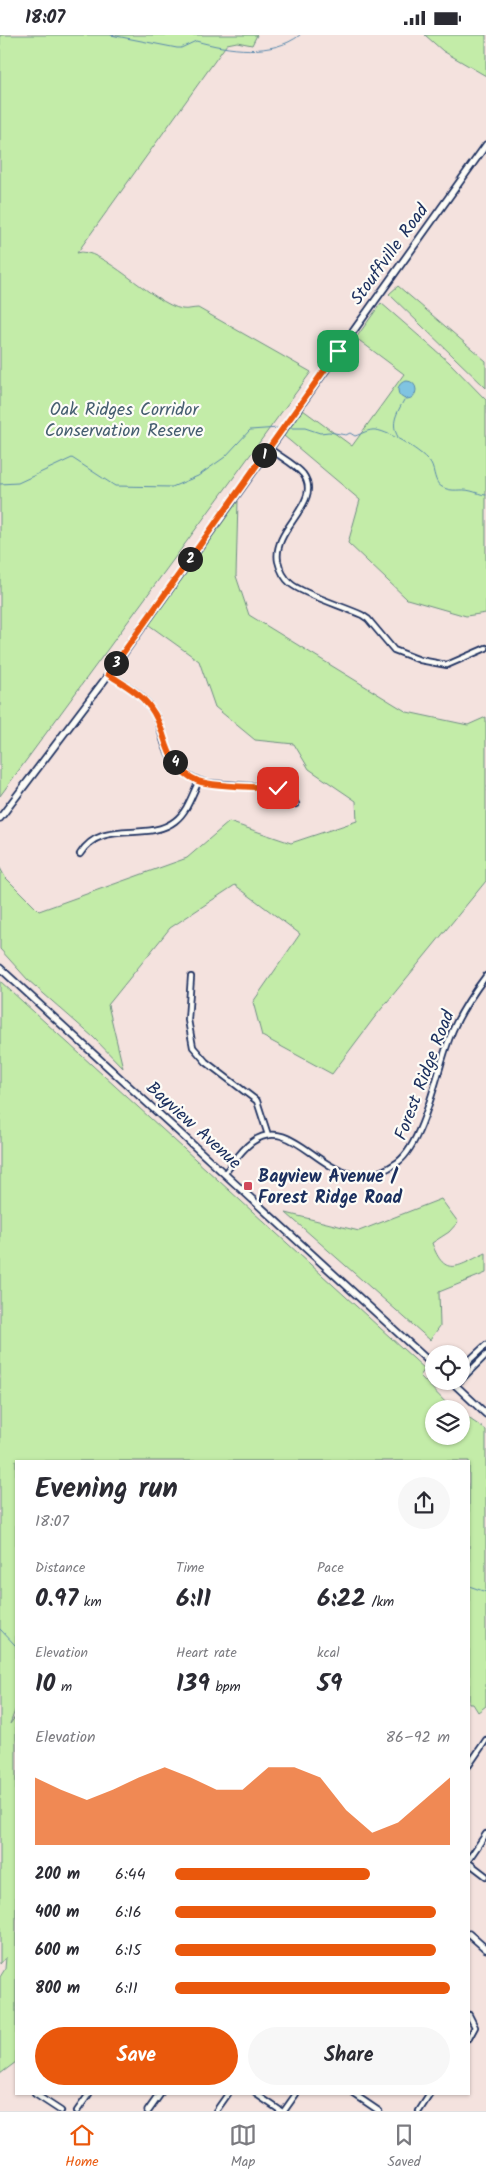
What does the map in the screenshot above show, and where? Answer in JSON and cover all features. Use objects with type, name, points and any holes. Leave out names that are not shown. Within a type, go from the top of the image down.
[{"type":"main road","name":"Stouffville Road","points":[[0,819],[108,674],[486,145]]},
{"type":"main road","name":"Bayview Avenue","points":[[0,968],[425,1357]]},
{"type":"main road","points":[[461,1390],[486,1414]]},
{"type":"main road","points":[[470,1937],[486,1949]]},
{"type":"main road","points":[[148,2111],[159,2095]]},
{"type":"street","points":[[269,449],[303,475],[308,490],[305,502],[287,528],[277,547],[281,571],[293,586],[362,615],[368,619],[394,650],[420,660],[447,665],[486,648]]},
{"type":"street","points":[[108,674],[137,693],[150,707],[161,727],[167,750],[180,768],[199,781],[282,788],[289,793],[296,804]]},
{"type":"street","points":[[80,854],[86,845],[98,837],[110,833],[157,828],[173,822],[192,798],[199,781]]},
{"type":"street","name":"Forest Ridge Road","points":[[268,1135],[284,1135],[325,1164],[341,1172],[356,1175],[376,1173],[396,1163],[406,1155],[414,1142],[455,1026],[472,995],[486,976]]},
{"type":"street","points":[[191,977],[188,1020],[193,1047],[206,1062],[257,1101],[268,1135],[250,1142],[225,1173]]},
{"type":"street","points":[[470,1360],[486,1345]]},
{"type":"street","points":[[470,1371],[486,1355]]},
{"type":"street","points":[[471,1757],[486,1740]]},
{"type":"street","points":[[470,1858],[486,1834]]},
{"type":"street","points":[[470,1864],[486,1876]]},
{"type":"street","points":[[470,2017],[475,2027],[470,2036]]},
{"type":"street","points":[[36,2095],[60,2111]]},
{"type":"street","points":[[77,2111],[88,2095]]},
{"type":"street","points":[[216,2111],[227,2095]]},
{"type":"street","points":[[258,2095],[282,2111],[295,2095]]},
{"type":"street","points":[[419,2111],[429,2095]]},
{"type":"street","points":[[362,2096],[379,2111]]},
{"type":"green space","name":"Oak Ridges Corridor Conservation Reserve","points":[[0,35],[257,35],[252,45],[237,42],[227,44],[77,253],[87,253],[99,257],[170,305],[184,309],[198,308],[311,372],[0,796]]},
{"type":"green space","points":[[425,35],[486,35],[486,76],[443,51]]},
{"type":"green space","points":[[398,286],[486,361],[486,388],[389,294]]},
{"type":"green space","points":[[381,303],[449,362],[486,400],[486,613],[466,616],[407,599],[348,543],[360,500],[284,436],[303,410],[352,446],[404,374],[356,338]]},
{"type":"green space","points":[[238,501],[236,576],[249,615],[407,712],[468,725],[486,717],[486,881],[374,1018],[332,1074],[262,1036],[253,1002],[300,934],[235,885],[170,928],[108,1005],[123,1068],[93,1037],[28,980],[0,949],[0,868],[5,877],[39,911],[187,858],[229,822],[291,843],[357,821],[356,801],[309,769],[294,744],[255,740],[215,707],[199,661],[149,625]]},
{"type":"green space","points":[[0,981],[425,1369],[420,1376],[425,1381],[425,1390],[434,1390],[443,1400],[425,1400],[425,1445],[470,1445],[470,1419],[486,1430],[486,1706],[478,1712],[473,1704],[470,1704],[470,1460],[15,1460],[15,1711],[10,1724],[15,1717],[15,2063],[0,2074],[0,1977],[5,1969],[6,1957],[0,1964]]},
{"type":"green space","points":[[441,1199],[458,1222],[449,1232],[432,1243],[437,1255],[448,1266],[454,1266],[486,1253],[486,1273],[439,1292],[440,1326],[430,1340],[286,1213],[359,1231]]},
{"type":"water","points":[[403,381],[411,381],[416,386],[414,397],[403,399],[398,394],[398,386]]},
{"type":"waterway","points":[[111,35],[177,48],[196,41],[222,47],[250,50],[276,46],[289,42],[300,35]]},
{"type":"waterway","points":[[398,437],[395,423],[404,400]]},
{"type":"waterway","points":[[0,484],[18,483],[72,458],[115,486],[172,487],[198,476],[225,457],[250,430],[279,428]]},
{"type":"waterway","points":[[288,428],[305,428],[320,433],[329,432],[346,435],[350,433],[355,436],[370,430],[390,434],[406,443],[427,459],[431,464],[437,483],[442,487],[450,490],[473,491],[486,495]]},
{"type":"waterway","points":[[470,1586],[486,1592]]},
{"type":"waterway","points":[[0,1629],[15,1645]]},
{"type":"place","name":"Bayview Avenue / Forest Ridge Road","points":[[248,1186]]},
{"type":"route","points":[[278,788],[216,784],[199,781],[191,777],[180,768],[167,750],[161,727],[144,699],[108,674],[338,351]]}]
